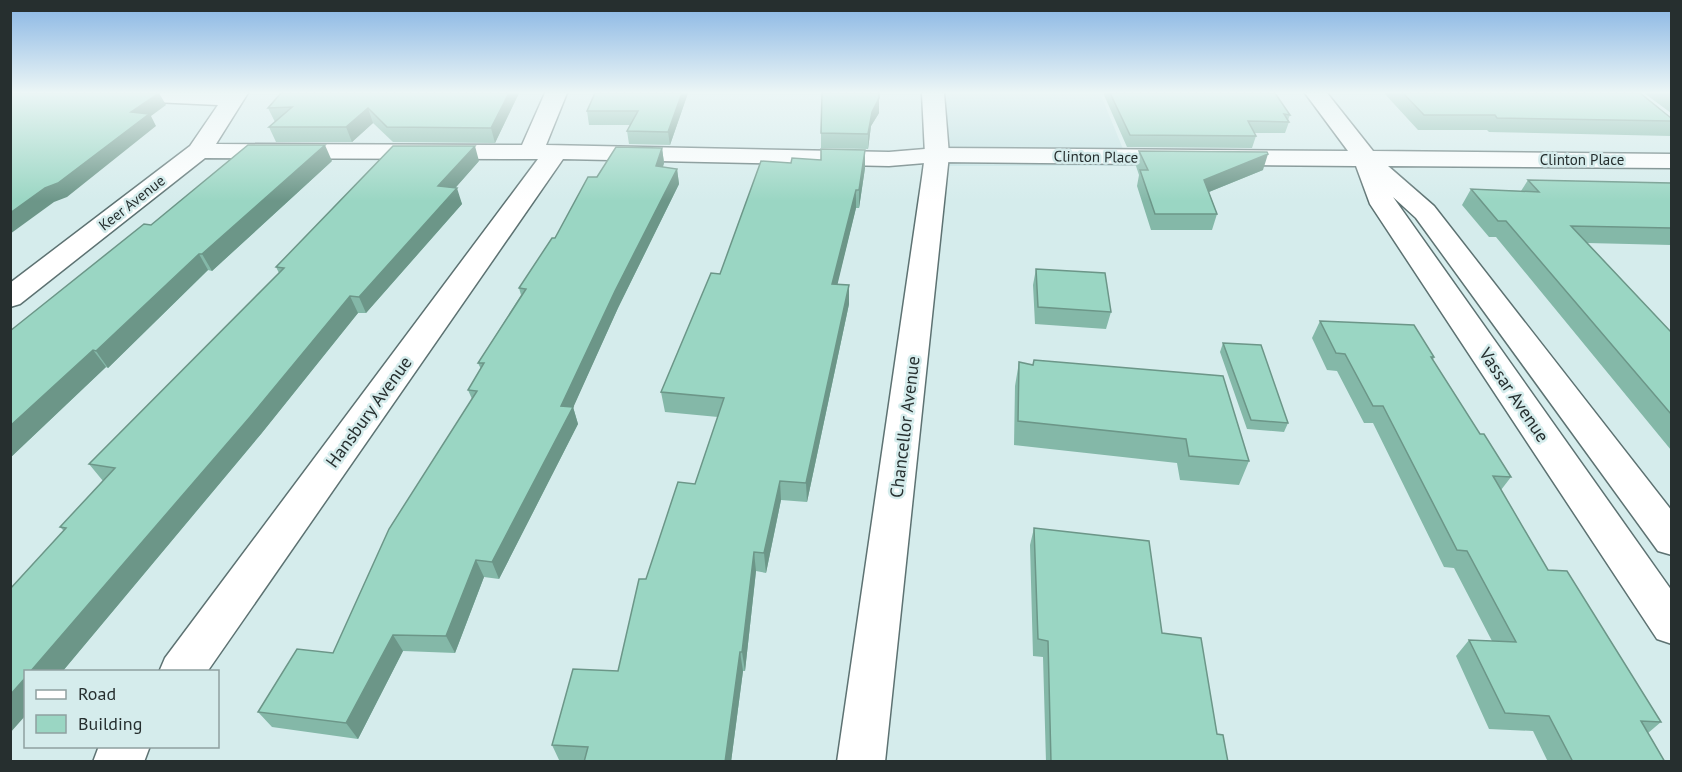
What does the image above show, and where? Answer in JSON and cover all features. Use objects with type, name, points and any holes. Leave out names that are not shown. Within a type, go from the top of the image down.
[{"type":"street","name":"Keer Avenue","points":[[10,298],[200,151],[214,129]]},
{"type":"street","name":"Hansbury Avenue","points":[[182,670],[544,152],[549,129]]},
{"type":"street","name":"Chancellor Avenue","points":[[861,762],[900,469],[937,155],[935,129]]},
{"type":"street","name":"Vassar Avenue","points":[[1343,129],[1367,160],[1425,212],[1671,540]]},
{"type":"street","name":"Clinton Place","points":[[200,151],[544,152],[889,159],[937,155],[1671,161]]},
{"type":"street","name":"Vassar Avenue","points":[[1367,160],[1383,204],[1671,626]]},
{"type":"street","points":[[1573,482],[1630,485]]},
{"type":"street","points":[[116,762],[126,748]]},
{"type":"shaded area","points":[[939,129],[1115,129],[1130,166],[942,166]]},
{"type":"building","points":[[10,129],[129,129],[58,183],[45,188],[10,213]]},
{"type":"building","points":[[628,129],[669,129],[668,132],[627,131]]},
{"type":"building","points":[[821,129],[869,129],[868,134],[821,133]]},
{"type":"building","points":[[1127,129],[1252,129],[1256,136],[1130,135]]},
{"type":"building","points":[[248,145],[325,145],[202,254],[199,254],[96,351],[93,350],[10,426],[10,331],[144,224],[151,225]]},
{"type":"building","points":[[393,146],[475,146],[438,186],[457,188],[359,297],[350,296],[250,417],[32,670],[24,670],[24,679],[10,695],[10,589],[66,528],[60,527],[115,468],[89,464],[284,268],[276,267]]},
{"type":"building","points":[[616,147],[662,148],[656,166],[677,169],[615,291],[561,406],[573,407],[492,562],[476,560],[446,636],[393,635],[346,723],[258,712],[297,649],[333,653],[389,529],[477,391],[468,390],[484,363],[478,363],[526,289],[519,288],[552,238],[555,238],[588,177],[597,177]]},
{"type":"building","points":[[821,149],[865,150],[859,190],[856,190],[832,284],[849,285],[806,483],[780,481],[764,553],[754,552],[725,762],[584,762],[588,747],[552,745],[573,669],[618,671],[639,579],[646,579],[678,482],[695,484],[724,398],[661,392],[711,273],[720,274],[761,161],[791,163],[792,158],[821,160]]},
{"type":"building","points":[[1139,151],[1267,152],[1268,154],[1204,180],[1217,214],[1155,214],[1140,170],[1148,170]]},
{"type":"building","points":[[1528,180],[1671,183],[1671,228],[1571,226],[1671,332],[1671,414],[1506,221],[1498,221],[1471,189],[1539,192]]},
{"type":"building","points":[[1036,269],[1105,273],[1111,312],[1038,307]]},
{"type":"building","points":[[1320,321],[1414,325],[1434,357],[1431,357],[1480,434],[1484,434],[1511,477],[1493,476],[1548,570],[1567,571],[1661,722],[1641,721],[1665,762],[1573,762],[1549,716],[1505,713],[1469,640],[1516,642],[1467,551],[1457,550],[1383,406],[1373,406],[1345,354],[1336,353]]},
{"type":"building","points":[[1223,343],[1261,345],[1288,423],[1251,420]]},
{"type":"building","points":[[1034,360],[1223,376],[1249,461],[1189,456],[1186,439],[1018,421],[1019,362],[1033,365]]},
{"type":"building","points":[[1034,528],[1149,541],[1162,633],[1201,638],[1217,734],[1223,735],[1228,762],[1051,762],[1048,641],[1038,639]]}]
